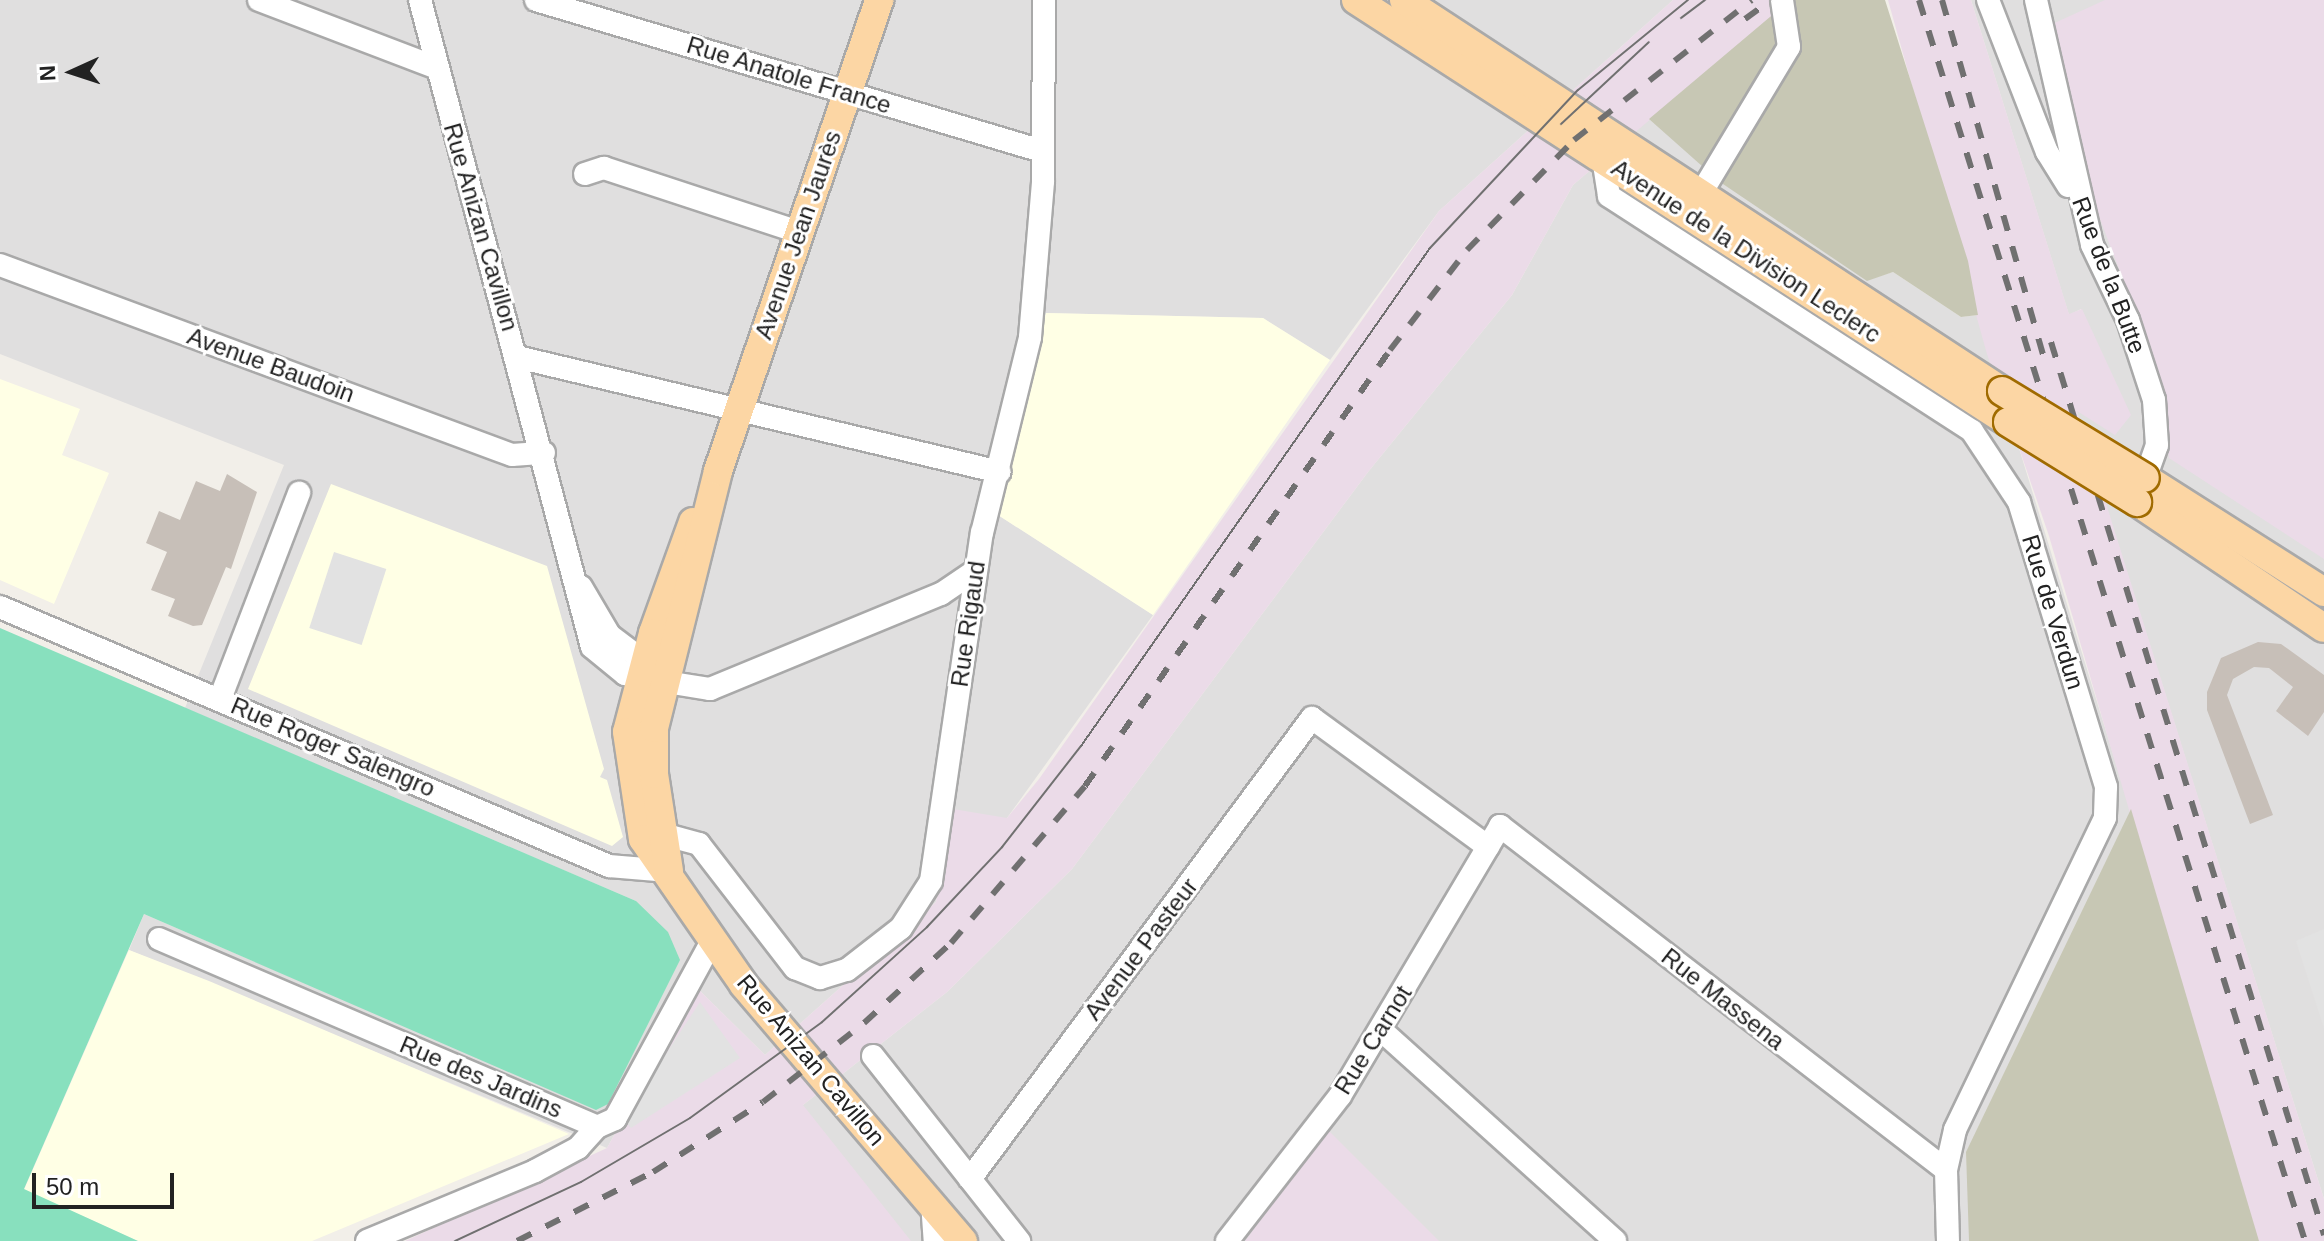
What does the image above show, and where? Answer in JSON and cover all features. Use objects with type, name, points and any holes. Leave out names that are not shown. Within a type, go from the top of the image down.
[{"type":"main road","name":"Avenue Jean Jaurès","points":[[653,677],[737,412],[879,0]]},
{"type":"main road","name":"Avenue de la Division Leclerc","points":[[1356,0],[2008,422],[2141,490]]},
{"type":"main road","name":"Avenue de la Division Leclerc","points":[[1404,0],[2002,391],[2141,490]]},
{"type":"main road","points":[[2141,490],[2324,592]]},
{"type":"main road","points":[[2141,490],[2324,628]]},
{"type":"main road","name":"Rue Anizan Cavillon","points":[[653,677],[654,774],[666,835],[669,871]]},
{"type":"main road","name":"Rue Anizan Cavillon","points":[[653,677],[627,732],[643,839],[669,871],[712,941],[963,1241]]},
{"type":"street","points":[[259,0],[437,68]]},
{"type":"street","name":"Rue Anizan Cavillon","points":[[420,0],[581,587],[592,647],[625,674],[710,689],[941,594],[975,571]]},
{"type":"street","name":"Rue Anatole France","points":[[536,0],[1042,151]]},
{"type":"street","name":"Rue Rigaud","points":[[666,835],[699,844],[807,975],[847,970],[901,928],[931,881],[975,571],[1030,337],[1042,151],[1044,0]]},
{"type":"street","points":[[1700,195],[1789,47],[1782,0]]},
{"type":"street","points":[[1988,0],[2047,152],[2082,210]]},
{"type":"street","name":"Rue de la Butte","points":[[2036,0],[2082,210],[2154,400],[2157,445],[2141,490]]},
{"type":"street","name":"Rue de Verdun","points":[[1603,158],[1609,196],[1972,431],[1997,460],[2019,502],[2106,787],[2105,818],[2095,844],[1985,1061],[1955,1130],[1946,1170],[1948,1241]]},
{"type":"street","points":[[585,174],[604,168],[799,232]]},
{"type":"street","name":"Avenue Baudoin","points":[[0,265],[512,455],[544,453]]},
{"type":"street","points":[[517,357],[737,412],[999,472]]},
{"type":"street","points":[[220,699],[299,493]]},
{"type":"street","name":"Rue Roger Salengro","points":[[0,607],[609,866],[669,871]]},
{"type":"street","name":"Avenue Pasteur","points":[[970,1179],[1312,718],[1488,847]]},
{"type":"street","name":"Rue Carnot","points":[[1227,1241],[1340,1096],[1500,826]]},
{"type":"street","name":"Rue Massena","points":[[1500,826],[1946,1170]]},
{"type":"street","name":"Rue des Jardins","points":[[159,939],[597,1127]]},
{"type":"street","points":[[367,1241],[535,1171],[578,1148],[597,1127],[615,1119],[712,941]]},
{"type":"street","points":[[1381,1030],[1615,1241]]},
{"type":"street","points":[[873,1056],[1019,1241]]},
{"type":"street","points":[[932,1202],[935,1241]]},
{"type":"shaded area","points":[[0,0],[1673,0],[1439,211],[1330,360],[1263,318],[1046,313],[998,515],[1153,615],[1007,818],[948,825],[936,902],[765,1055],[696,987],[607,1148],[129,950],[144,914],[409,1028],[636,901],[185,708],[284,465],[0,354]]},
{"type":"shaded area","points":[[1673,0],[1791,0],[1573,185],[1512,295],[1368,472],[1072,869],[947,992],[803,1105],[911,1241],[405,1241],[607,1148],[696,987],[765,1055],[936,902],[953,809],[1007,818],[1039,779],[1439,211]]},
{"type":"shaded area","points":[[1790,0],[1885,0],[1968,261],[1978,315],[1961,317],[1893,272],[1867,281],[1720,182],[1649,119]]},
{"type":"shaded area","points":[[1888,0],[1971,0],[2069,314],[2082,309],[2131,415],[2115,435],[2077,411],[2324,1199],[2324,1241],[2255,1241],[2049,536],[1987,354]]},
{"type":"shaded area","points":[[1971,0],[2324,0],[2324,1199],[2076,410],[2081,309],[2069,315]]},
{"type":"shaded area","points":[[2105,0],[2324,0],[2324,559],[2169,458],[2152,356],[2078,161],[2048,26]]},
{"type":"shaded area","points":[[1768,17],[1867,280],[1893,272],[1961,317],[1978,315],[2182,978],[2176,979],[2255,1241],[572,1241],[803,1105],[947,992],[1072,869],[1368,472],[1512,295],[1573,185]]},
{"type":"shaded area","points":[[1046,313],[1263,318],[1330,360],[1153,615],[998,515]]},
{"type":"shaded area","points":[[0,379],[80,409],[62,455],[109,473],[54,604],[0,580]]},
{"type":"shaded area","points":[[331,484],[547,566],[604,769],[600,777],[607,780],[623,837],[612,846],[248,689]]},
{"type":"shaded area","points":[[334,552],[386,569],[362,645],[309,628]]},
{"type":"shaded area","points":[[2131,809],[2259,1241],[1969,1241],[1966,1152]]},
{"type":"shaded area","points":[[2324,929],[2324,1028],[2296,941]]},
{"type":"shaded area","points":[[129,950],[569,1134],[312,1241],[138,1241],[24,1190]]},
{"type":"shaded area","points":[[700,1002],[740,1058],[631,1128],[625,1121],[635,1101]]},
{"type":"shaded area","points":[[1327,1129],[1439,1241],[1245,1241]]},
{"type":"green space","points":[[0,628],[636,901],[668,932],[680,960],[608,1104],[596,1110],[144,914],[24,1189],[138,1241],[0,1241]]},
{"type":"building","points":[[227,474],[257,492],[231,569],[226,567],[202,625],[193,626],[168,616],[175,599],[151,590],[167,552],[146,543],[159,511],[180,520],[196,481],[220,491]]},
{"type":"building","points":[[2258,642],[2281,644],[2324,675],[2324,712],[2308,736],[2276,711],[2293,687],[2269,668],[2254,667],[2233,679],[2227,695],[2273,815],[2250,824],[2207,710],[2207,692],[2221,658]]},
{"type":"tram line","points":[[455,1241],[581,1182],[690,1118],[822,1022],[927,927],[1002,847],[1081,746],[1430,248],[1578,90],[1688,0]]},
{"type":"tram line","points":[[1681,18],[1705,0]]},
{"type":"tram line","points":[[1561,124],[1649,42]]},
{"type":"railway","points":[[517,1241],[653,1172],[763,1102],[864,1023],[951,943],[1085,786],[1390,350],[1467,250],[1574,140],[1752,0]]},
{"type":"railway","points":[[1745,19],[1771,0]]},
{"type":"railway","points":[[1919,0],[2305,1241]]},
{"type":"railway","points":[[1942,0],[2045,362]]},
{"type":"railway","points":[[2051,342],[2324,1235]]}]
